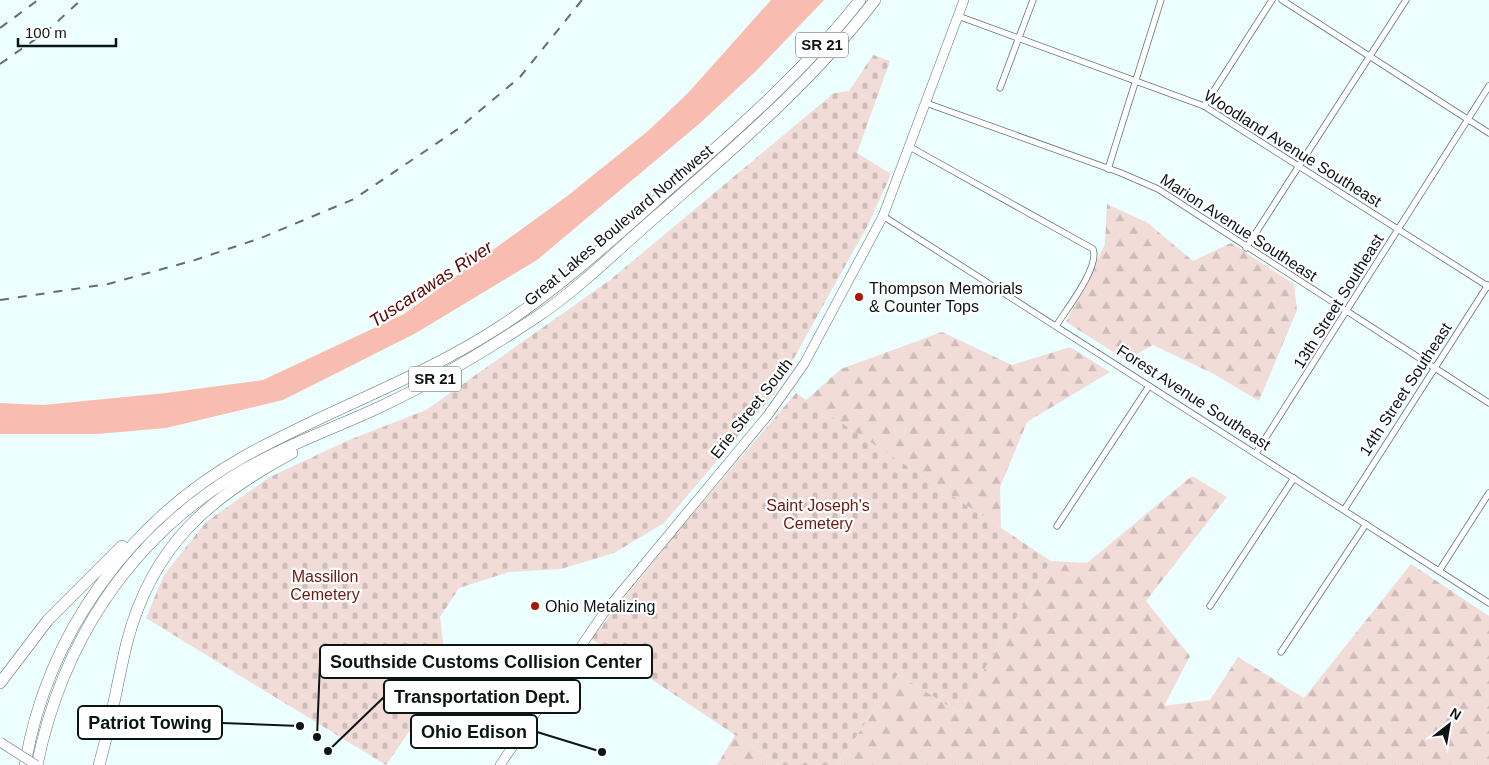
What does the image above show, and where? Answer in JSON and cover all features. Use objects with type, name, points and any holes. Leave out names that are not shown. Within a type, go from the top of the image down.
[{"type":"highway","points":[[782,88],[797,64],[850,0]]},
{"type":"highway","name":"Great Lakes Boulevard Northwest","points":[[25,765],[38,709],[59,654],[85,607],[109,571],[130,546],[159,517],[195,488],[246,456],[426,371],[476,342],[525,310],[594,256],[782,88],[834,32],[860,0]]},
{"type":"highway","name":"Great Lakes Boulevard Northwest","points":[[37,765],[54,699],[76,646],[98,609],[142,552],[184,511],[234,476],[272,455],[469,360],[564,296],[782,104],[846,37],[876,0]]},
{"type":"highway","points":[[99,765],[111,723],[132,624],[149,584],[172,547],[197,517],[226,492],[260,470],[336,430],[352,418]]},
{"type":"highway","points":[[0,682],[48,620],[163,507],[197,480],[230,458],[281,438]]},
{"type":"main road","name":"Erie Street South","points":[[500,765],[603,614],[768,415],[797,376],[883,216],[964,0]]},
{"type":"main road","points":[[0,742],[37,765]]},
{"type":"street","points":[[1000,88],[1033,0]]},
{"type":"street","points":[[1108,169],[1161,0]]},
{"type":"street","points":[[1204,106],[1272,0]]},
{"type":"street","points":[[1282,0],[1489,133]]},
{"type":"street","points":[[1246,248],[1406,0]]},
{"type":"street","name":"Woodland Avenue Southeast","points":[[958,16],[1204,106],[1488,286]]},
{"type":"street","name":"13th Street Southeast","points":[[1256,453],[1489,86]]},
{"type":"street","name":"Marion Avenue Southeast","points":[[926,103],[1158,189],[1246,248],[1489,403]]},
{"type":"street","points":[[910,147],[1093,249],[1094,257],[1087,277],[1056,326]]},
{"type":"street","name":"Forest Avenue Southeast","points":[[883,216],[1489,603]]},
{"type":"street","name":"14th Street Southeast","points":[[1344,510],[1488,286]]},
{"type":"street","points":[[1057,526],[1149,386]]},
{"type":"street","points":[[1210,606],[1294,478]]},
{"type":"street","points":[[1439,571],[1489,493]]},
{"type":"street","points":[[1281,652],[1366,524]]},
{"type":"green space","name":"Massillon Cemetery","points":[[873,55],[890,61],[857,153],[891,174],[869,223],[774,394],[664,523],[614,553],[561,569],[509,572],[459,588],[440,617],[447,677],[386,765],[146,618],[164,575],[206,522],[270,477],[349,440],[426,410],[610,280],[834,93],[849,91]]},
{"type":"green space","points":[[1107,204],[1148,223],[1193,261],[1231,243],[1294,284],[1297,310],[1259,401],[1214,374],[1153,345],[1126,360],[1066,322],[1105,244]]},
{"type":"green space","points":[[942,332],[1012,365],[1070,347],[1110,372],[1027,422],[1000,487],[1001,528],[806,400],[841,369]]},
{"type":"green space","name":"Saint Joseph's Cemetery","points":[[796,393],[1051,561],[958,712],[898,674],[837,765],[780,765],[591,639],[679,530]]},
{"type":"green space","points":[[1192,476],[1227,497],[1146,601],[1190,656],[1164,706],[1210,700],[1238,657],[1304,698],[1411,564],[1489,616],[1489,765],[837,765],[898,674],[958,712],[1051,561],[1087,563]]},
{"type":"green space","points":[[735,735],[780,765],[717,765]]},
{"type":"shaded area","points":[[771,0],[824,0],[756,71],[699,124],[537,260],[416,333],[283,400],[166,428],[97,434],[0,434],[0,403],[43,405],[166,393],[263,380],[404,314],[566,197],[648,131],[688,93]]},
{"type":"railway","points":[[0,28],[38,0]]},
{"type":"railway","points":[[0,64],[47,31],[81,0]]},
{"type":"railway","points":[[0,300],[108,284],[195,260],[261,238],[354,199],[458,129],[520,77],[582,0]]},
{"type":"place","name":"Thompson Memorials & Counter Tops","points":[[859,297]]},
{"type":"place","name":"Ohio Metalizing","points":[[535,606]]},
{"type":"place","name":"Patriot Towing","points":[[300,726]]},
{"type":"place","name":"Southside Customs Collision Center","points":[[317,737]]},
{"type":"place","name":"Transportation Dept.","points":[[328,751]]},
{"type":"place","name":"Ohio Edison","points":[[602,752]]},
{"type":"water label","name":"Tuscarawas River","points":[[431,284]]}]
